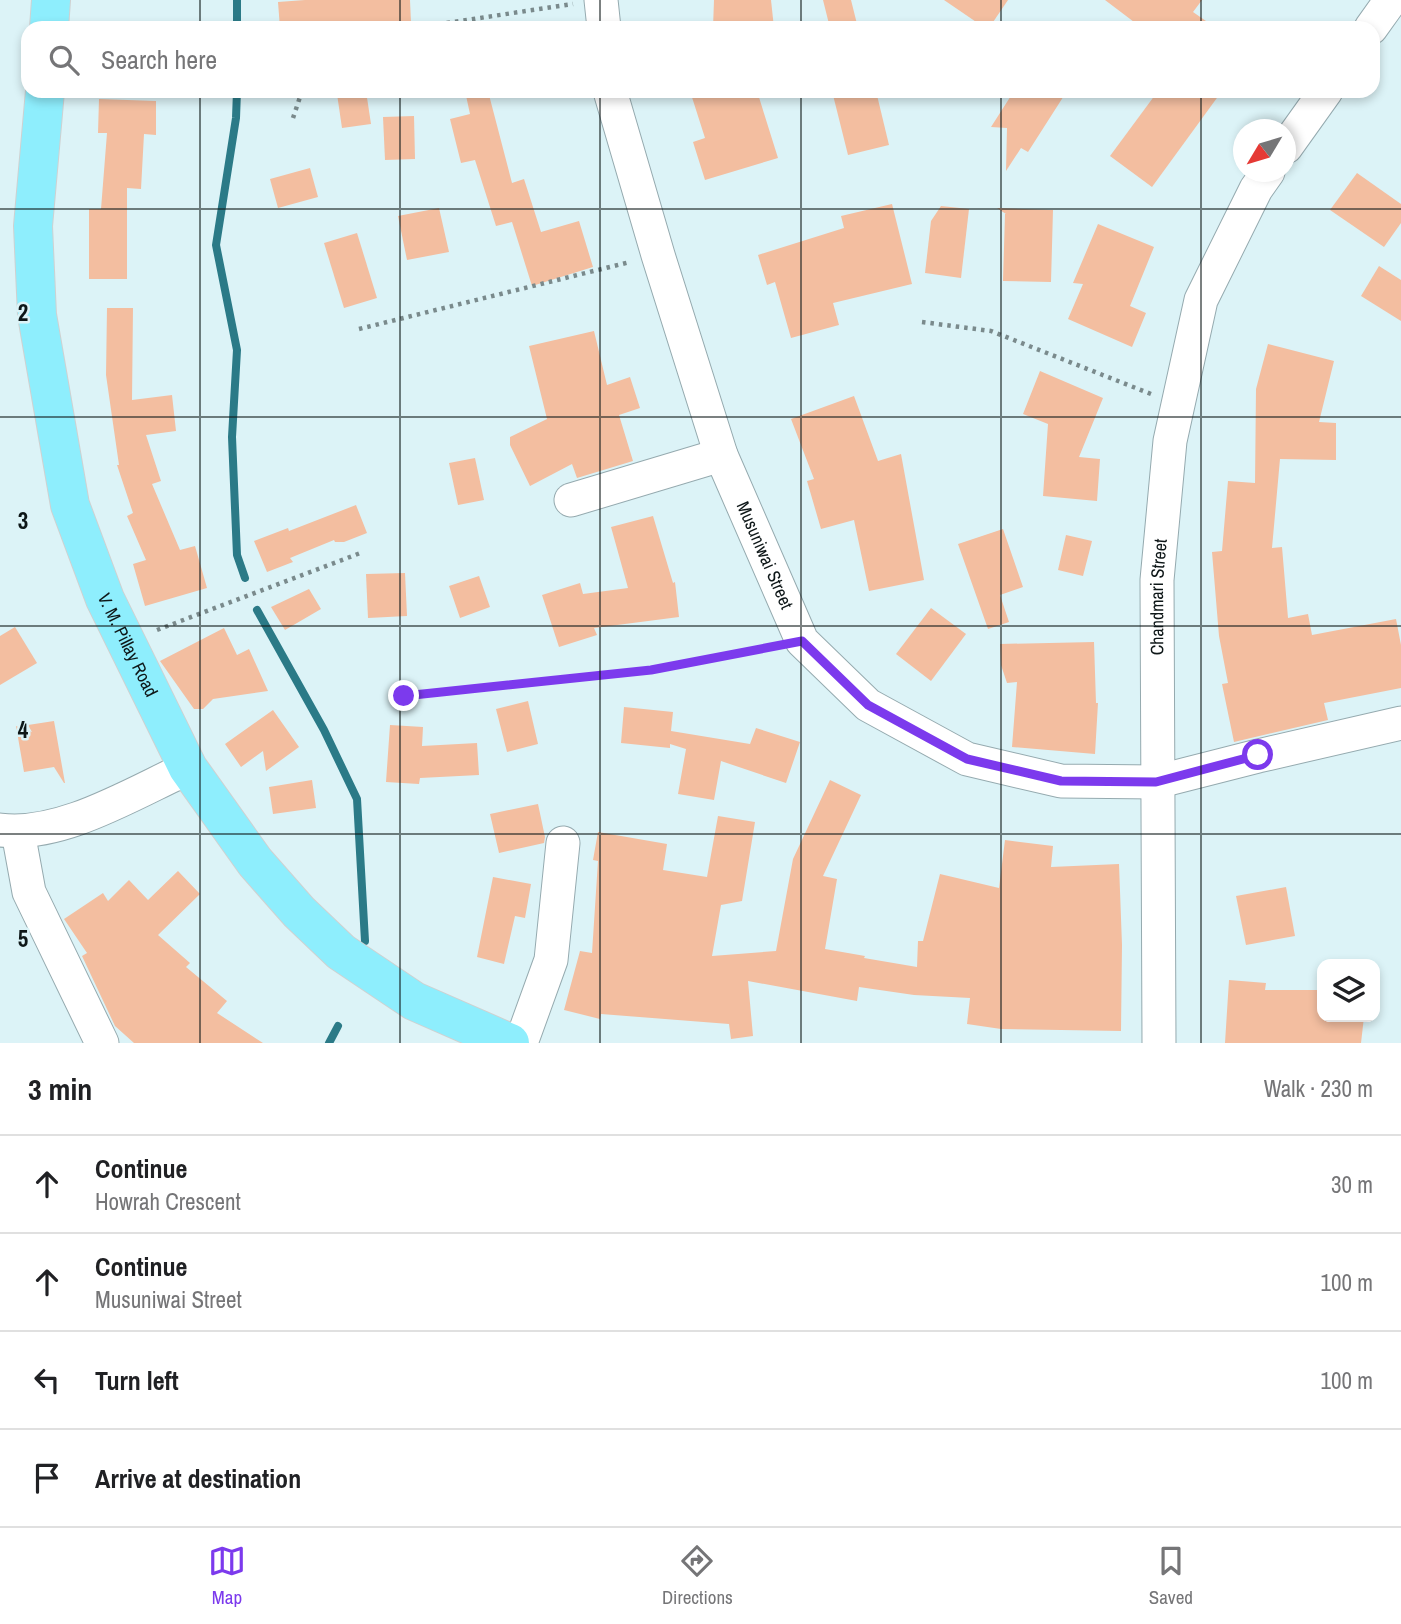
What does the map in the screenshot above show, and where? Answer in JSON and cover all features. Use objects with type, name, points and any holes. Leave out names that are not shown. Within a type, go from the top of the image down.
[{"type":"main road","points":[[50,21],[51,0]]},
{"type":"main road","name":"V. M. Pillay Road","points":[[44,98],[33,226],[39,328],[69,505],[105,599],[188,768],[255,862],[299,912],[341,952],[414,1001],[510,1043]]},
{"type":"street","points":[[601,0],[603,21]]},
{"type":"street","name":"Musuniwai Street","points":[[612,98],[721,454],[802,641],[868,705],[967,759],[1061,781],[1156,782],[1258,755],[1401,723]]},
{"type":"street","points":[[1296,134],[1321,98]]},
{"type":"street","name":"Chandmari Street","points":[[1159,1043],[1157,580],[1170,441],[1201,300],[1261,182]]},
{"type":"street","points":[[570,500],[721,454]]},
{"type":"street","points":[[102,1043],[29,892],[9,831],[75,820],[188,768]]},
{"type":"street","points":[[521,1043],[551,960],[563,843]]},
{"type":"path","points":[[460,21],[601,0]]},
{"type":"path","points":[[293,118],[300,98]]},
{"type":"path","points":[[359,329],[658,255]]},
{"type":"path","points":[[922,322],[991,331],[1178,404]]},
{"type":"path","points":[[127,642],[363,552]]},
{"type":"path","points":[[404,696],[651,670],[802,641]]},
{"type":"building","points":[[410,0],[411,21],[279,21],[278,2]]},
{"type":"building","points":[[714,0],[771,0],[773,21],[713,21]]},
{"type":"building","points":[[823,0],[851,0],[856,21],[828,21]]},
{"type":"building","points":[[944,0],[1008,0],[994,21],[975,21]]},
{"type":"building","points":[[1105,0],[1202,0],[1193,12],[1206,21],[1133,21]]},
{"type":"building","points":[[338,98],[367,98],[371,124],[342,128]]},
{"type":"building","points":[[467,98],[490,98],[512,183],[524,179],[541,232],[579,221],[593,267],[532,286],[512,222],[496,226],[475,160],[461,163],[450,119],[470,114]]},
{"type":"building","points":[[692,98],[759,98],[778,158],[705,180],[693,142],[705,138]]},
{"type":"building","points":[[834,98],[878,98],[889,145],[848,155]]},
{"type":"building","points":[[1010,98],[1063,98],[1028,152],[1021,148],[1006,171],[1007,128],[991,127]]},
{"type":"building","points":[[1153,98],[1217,98],[1152,187],[1110,156]]},
{"type":"building","points":[[99,99],[156,101],[156,135],[144,134],[141,189],[127,188],[127,279],[89,279],[89,209],[101,209],[107,133],[98,133]]},
{"type":"building","points":[[414,116],[415,159],[385,160],[383,117]]},
{"type":"building","points":[[310,168],[318,197],[278,208],[270,179]]},
{"type":"building","points":[[1357,173],[1401,204],[1401,223],[1384,247],[1330,210]]},
{"type":"building","points":[[892,204],[912,284],[833,303],[839,325],[791,338],[775,282],[767,285],[758,255],[844,228],[841,216]]},
{"type":"building","points":[[941,206],[969,209],[961,278],[925,273],[931,221]]},
{"type":"building","points":[[439,208],[449,252],[407,260],[398,216]]},
{"type":"building","points":[[997,208],[1053,210],[1051,282],[1003,281],[1006,214]]},
{"type":"building","points":[[1098,224],[1154,247],[1130,306],[1146,313],[1132,347],[1068,319],[1083,284],[1073,283]]},
{"type":"building","points":[[357,233],[377,298],[344,308],[324,243]]},
{"type":"building","points":[[1379,266],[1401,280],[1401,321],[1361,296]]},
{"type":"building","points":[[107,308],[133,308],[132,400],[172,395],[176,431],[146,435],[161,481],[152,484],[180,550],[195,546],[207,588],[145,606],[133,564],[146,560],[127,516],[133,513],[117,465],[106,375]]},
{"type":"building","points":[[594,331],[607,385],[630,377],[640,408],[619,415],[633,461],[577,478],[572,464],[530,486],[510,445],[510,437],[547,419],[529,346]]},
{"type":"building","points":[[1268,344],[1334,361],[1319,422],[1336,423],[1336,460],[1280,459],[1272,548],[1282,547],[1288,618],[1308,614],[1312,635],[1396,619],[1401,645],[1401,688],[1324,703],[1328,720],[1234,742],[1222,684],[1228,683],[1219,636],[1212,552],[1222,551],[1228,481],[1255,483],[1256,389]]},
{"type":"building","points":[[1040,371],[1103,398],[1079,457],[1100,459],[1097,501],[1043,496],[1048,424],[1023,414]]},
{"type":"building","points":[[854,396],[878,461],[901,454],[924,580],[869,591],[854,520],[821,529],[807,481],[814,479],[791,419]]},
{"type":"building","points":[[475,458],[484,500],[458,505],[449,463]]},
{"type":"building","points":[[356,505],[367,533],[344,542],[334,540],[290,558],[293,562],[267,572],[254,541],[288,528],[289,531]]},
{"type":"building","points":[[653,516],[673,583],[675,582],[679,617],[594,628],[597,635],[559,647],[542,595],[580,583],[583,594],[628,588],[611,527]]},
{"type":"building","points":[[1003,529],[1023,587],[1000,595],[1009,622],[988,629],[958,544]]},
{"type":"building","points":[[1066,535],[1092,541],[1083,576],[1058,570]]},
{"type":"building","points":[[405,573],[407,616],[368,618],[366,574]]},
{"type":"building","points":[[479,576],[490,607],[460,618],[449,586]]},
{"type":"building","points":[[309,589],[321,609],[285,630],[271,607]]},
{"type":"building","points":[[931,608],[966,634],[931,681],[896,654]]},
{"type":"building","points":[[15,627],[37,663],[0,685],[0,636]]},
{"type":"building","points":[[224,628],[237,655],[249,649],[268,691],[213,699],[203,709],[194,709],[160,661]]},
{"type":"building","points":[[1094,642],[1098,703],[1095,754],[1012,747],[1017,682],[1007,683],[1001,665],[1000,644]]},
{"type":"building","points":[[528,701],[538,744],[507,752],[496,709]]},
{"type":"building","points":[[624,707],[673,712],[671,731],[750,744],[756,728],[800,742],[786,783],[721,761],[714,800],[678,794],[686,749],[670,744],[670,748],[621,743]]},
{"type":"building","points":[[273,710],[299,747],[266,771],[263,751],[241,767],[225,744]]},
{"type":"building","points":[[54,721],[65,783],[54,767],[24,772],[16,726],[32,732],[28,725]]},
{"type":"building","points":[[390,725],[423,727],[422,746],[477,743],[479,775],[420,778],[419,784],[386,782]]},
{"type":"building","points":[[312,780],[316,808],[273,814],[269,787]]},
{"type":"building","points":[[830,780],[861,795],[823,876],[837,879],[825,949],[917,967],[918,941],[923,941],[940,874],[999,888],[1005,840],[1053,846],[1051,867],[1119,864],[1121,1031],[1001,1029],[967,1024],[970,998],[914,995],[859,987],[857,1001],[748,981],[753,1036],[731,1039],[729,1024],[601,1014],[600,1019],[564,1010],[580,951],[592,953],[598,861],[593,860],[598,832],[667,844],[663,870],[707,877],[718,816],[755,822],[742,901],[721,905],[712,956],[776,951],[793,859]]},
{"type":"building","points":[[538,804],[544,843],[499,853],[490,814]]},
{"type":"building","points":[[178,871],[200,894],[158,935],[190,963],[186,967],[227,1001],[217,1013],[263,1043],[134,1043],[115,1026],[82,956],[87,953],[64,919],[103,893],[108,901],[129,880],[148,900]]},
{"type":"building","points":[[493,877],[531,884],[525,918],[515,916],[504,964],[477,957]]},
{"type":"building","points":[[1286,887],[1295,936],[1246,945],[1236,896]]},
{"type":"building","points":[[1229,980],[1266,983],[1265,990],[1317,990],[1317,1022],[1363,1022],[1361,1043],[1225,1043]]},
{"type":"waterway","points":[[237,0],[237,21]]},
{"type":"waterway","points":[[237,98],[216,245],[237,350],[232,437],[237,555],[245,578]]},
{"type":"waterway","points":[[257,610],[324,730],[357,799],[365,941]]},
{"type":"waterway","points":[[329,1043],[338,1026]]},
{"type":"route","points":[[404,696],[651,670],[802,641],[868,705],[967,759],[1061,781],[1156,782],[1258,755]]}]
